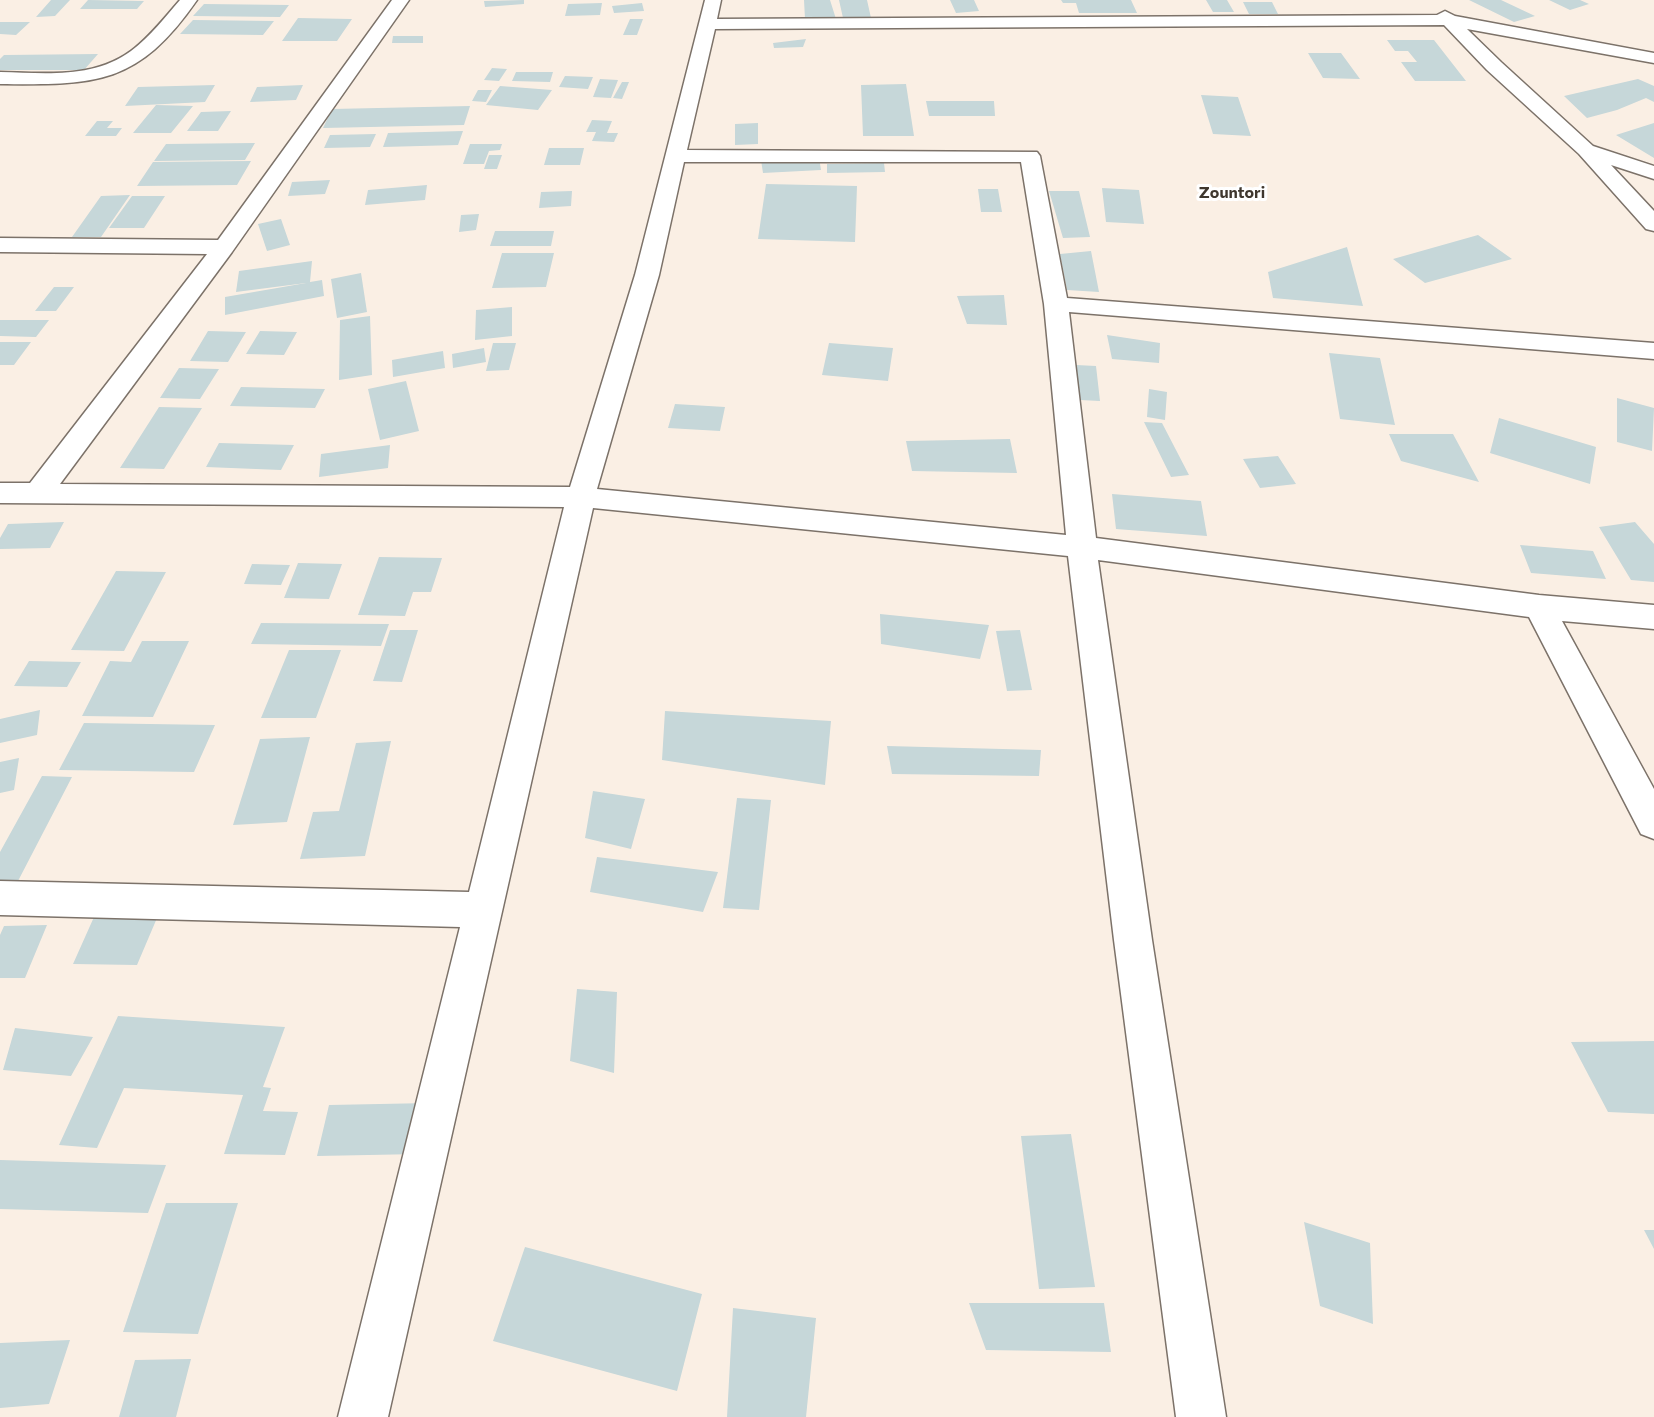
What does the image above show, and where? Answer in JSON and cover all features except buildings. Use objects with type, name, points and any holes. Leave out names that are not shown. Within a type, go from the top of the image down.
[{"type":"street","points":[[0,78],[78,78],[113,71],[138,55],[189,0]]},
{"type":"street","points":[[38,494],[224,247],[401,0]]},
{"type":"street","points":[[1429,0],[1494,66],[1586,150],[1654,224]]},
{"type":"street","points":[[363,1417],[580,497],[647,275],[710,12],[1449,20],[1654,58]]},
{"type":"street","points":[[1586,150],[1654,173]]},
{"type":"street","points":[[676,156],[1030,156],[1056,304],[1082,547],[1132,928],[1201,1417]]},
{"type":"street","points":[[0,245],[224,247]]},
{"type":"street","points":[[1056,304],[1654,351]]},
{"type":"street","points":[[0,493],[580,497],[1082,547],[1539,607],[1654,617]]},
{"type":"street","points":[[1539,607],[1654,823]]},
{"type":"street","points":[[0,898],[483,910]]},
{"type":"district","name":"Zountori","points":[[1232,193]]}]
